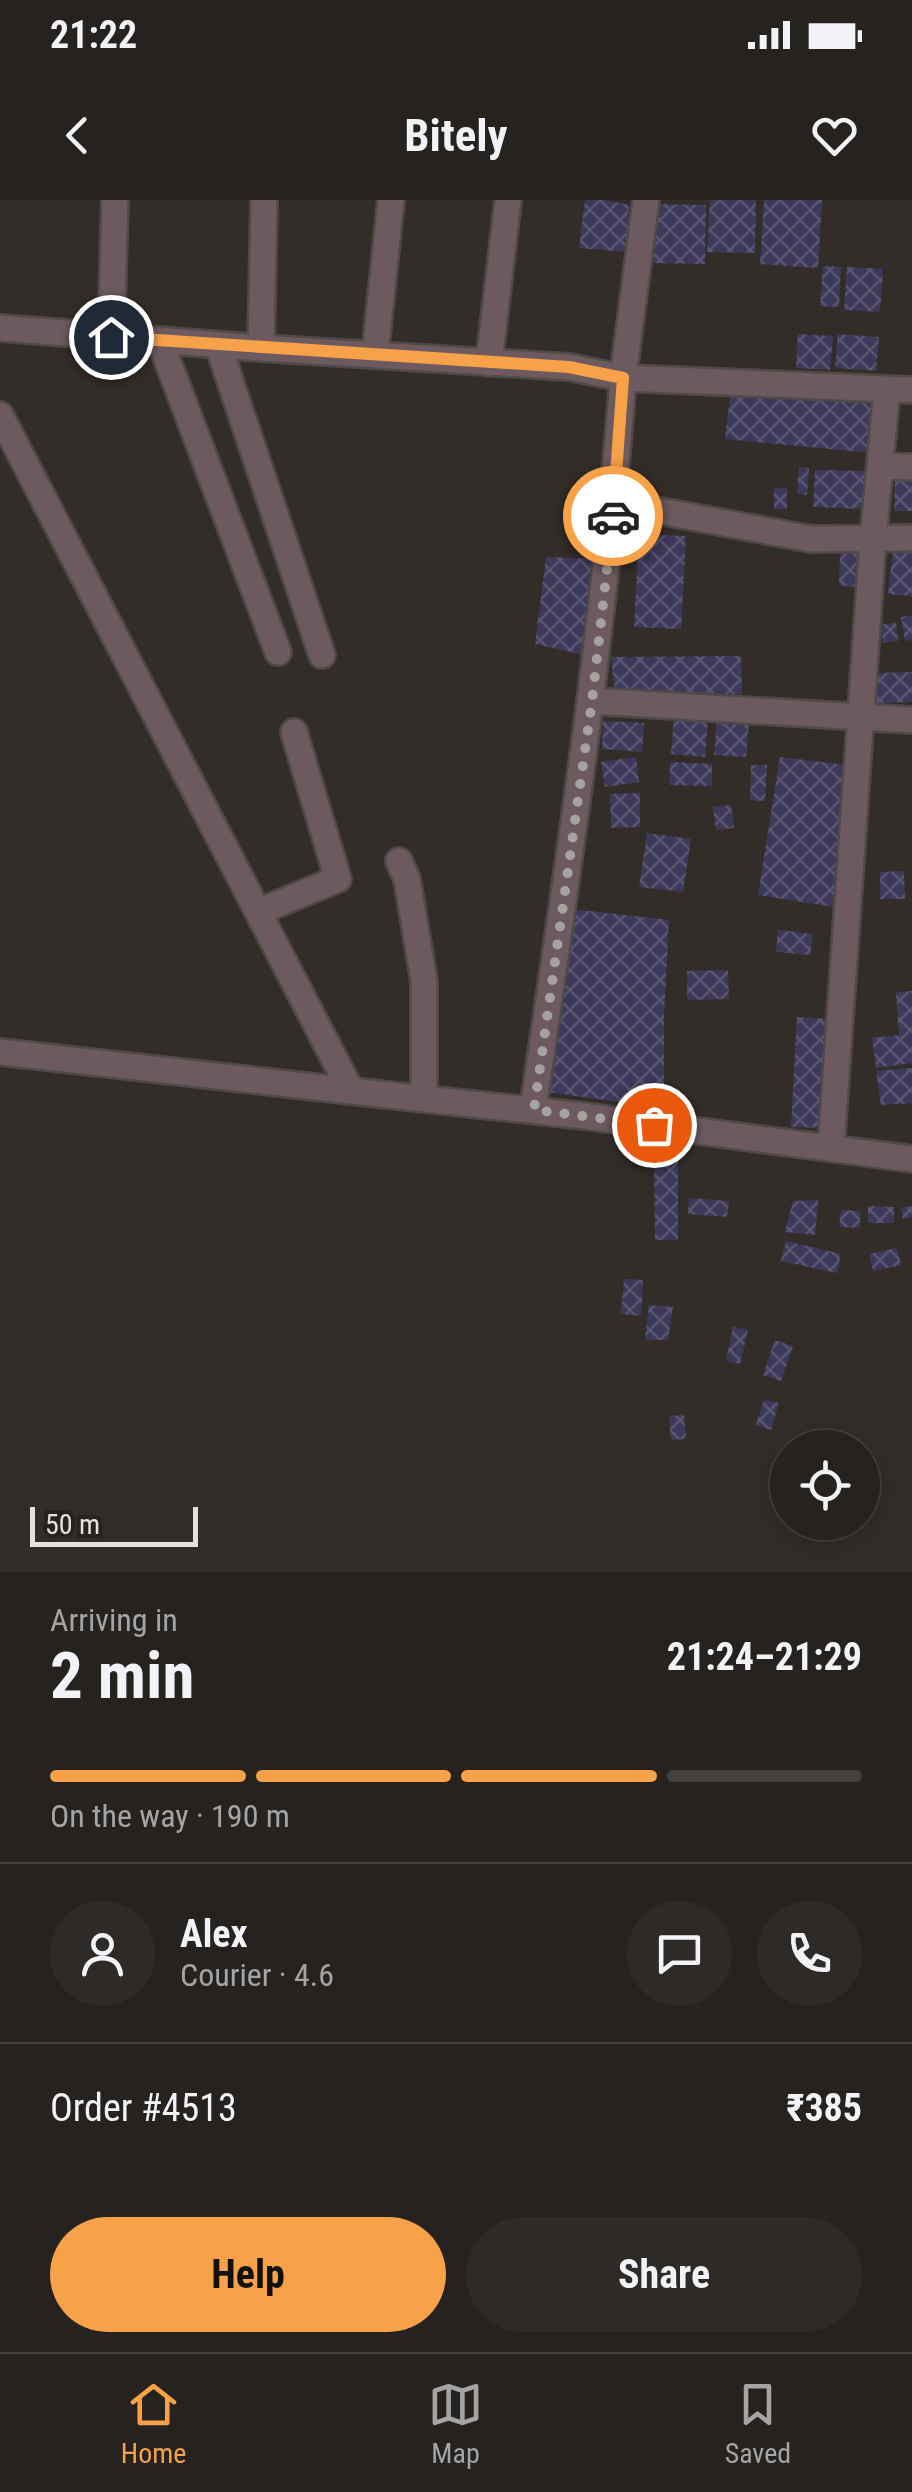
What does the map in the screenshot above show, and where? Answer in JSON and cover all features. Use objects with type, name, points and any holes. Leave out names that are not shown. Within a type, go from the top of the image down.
[{"type":"street","points":[[111,337],[115,200]]},
{"type":"street","points":[[261,348],[264,200]]},
{"type":"street","points":[[375,354],[390,200]]},
{"type":"street","points":[[490,362],[508,200]]},
{"type":"street","points":[[534,1110],[592,701],[614,504],[623,378],[646,200]]},
{"type":"street","points":[[0,328],[569,367],[623,378],[900,389],[880,466],[873,538],[831,1148]]},
{"type":"street","points":[[160,340],[278,652]]},
{"type":"street","points":[[218,345],[322,655]]},
{"type":"street","points":[[0,415],[351,1091]]},
{"type":"street","points":[[880,466],[912,467]]},
{"type":"street","points":[[614,504],[811,539],[912,538]]},
{"type":"street","points":[[592,701],[912,720]]},
{"type":"street","points":[[258,912],[338,879],[294,732]]},
{"type":"street","points":[[399,861],[407,880],[424,981],[424,1098]]},
{"type":"street","points":[[0,1052],[534,1110],[912,1159]]},
{"type":"building","points":[[585,200],[629,205],[626,252],[579,248]]},
{"type":"building","points":[[710,200],[756,200],[755,253],[707,252]]},
{"type":"building","points":[[764,200],[822,200],[818,268],[760,264]]},
{"type":"building","points":[[653,204],[706,205],[705,264],[651,263]]},
{"type":"building","points":[[823,266],[841,267],[839,307],[820,306]]},
{"type":"building","points":[[847,267],[883,269],[880,312],[844,310]]},
{"type":"building","points":[[798,334],[833,336],[830,370],[796,368]]},
{"type":"building","points":[[838,334],[879,337],[876,371],[835,368]]},
{"type":"building","points":[[731,390],[876,404],[871,453],[725,439]]},
{"type":"building","points":[[799,467],[809,468],[807,495],[797,494]]},
{"type":"building","points":[[815,470],[866,471],[865,509],[813,507]]},
{"type":"building","points":[[895,476],[912,477],[912,511],[894,511]]},
{"type":"building","points":[[774,488],[787,488],[787,509],[774,509]]},
{"type":"building","points":[[639,534],[686,536],[681,629],[634,627]]},
{"type":"building","points":[[893,549],[912,551],[912,596],[888,594]]},
{"type":"building","points":[[840,553],[862,553],[862,587],[839,586]]},
{"type":"building","points":[[546,557],[593,559],[585,655],[535,644]]},
{"type":"building","points":[[912,615],[912,640],[905,641],[901,617]]},
{"type":"building","points":[[896,623],[898,641],[883,643],[881,624]]},
{"type":"building","points":[[741,656],[742,694],[615,692],[611,657]]},
{"type":"building","points":[[912,672],[912,702],[875,703],[874,673]]},
{"type":"building","points":[[674,716],[708,719],[705,757],[671,754]]},
{"type":"building","points":[[603,721],[644,723],[642,752],[602,749]]},
{"type":"building","points":[[717,721],[749,723],[746,757],[714,755]]},
{"type":"building","points":[[636,757],[639,782],[605,787],[601,762]]},
{"type":"building","points":[[780,757],[847,765],[834,907],[758,895]]},
{"type":"building","points":[[670,762],[712,764],[712,786],[669,785]]},
{"type":"building","points":[[751,765],[767,765],[765,801],[750,800]]},
{"type":"building","points":[[640,793],[640,827],[611,828],[610,794]]},
{"type":"building","points":[[731,805],[734,828],[716,830],[713,807]]},
{"type":"building","points":[[647,833],[691,839],[683,892],[639,887]]},
{"type":"building","points":[[904,871],[905,899],[880,899],[880,872]]},
{"type":"building","points":[[572,909],[669,920],[664,1108],[546,1092]]},
{"type":"building","points":[[778,930],[813,934],[810,955],[776,952]]},
{"type":"building","points":[[728,970],[729,999],[687,1000],[687,971]]},
{"type":"building","points":[[912,991],[912,1063],[876,1068],[872,1038],[899,1035],[896,992]]},
{"type":"building","points":[[797,1017],[830,1019],[824,1128],[791,1127]]},
{"type":"building","points":[[912,1068],[912,1103],[881,1105],[876,1071]]},
{"type":"building","points":[[654,1154],[678,1154],[678,1240],[655,1240]]},
{"type":"building","points":[[689,1198],[729,1201],[727,1217],[688,1214]]},
{"type":"building","points":[[818,1200],[815,1235],[785,1232],[793,1201]]},
{"type":"building","points":[[868,1206],[894,1207],[894,1223],[868,1223]]},
{"type":"building","points":[[912,1206],[912,1217],[903,1219],[901,1208]]},
{"type":"building","points":[[841,1210],[860,1211],[860,1228],[839,1227]]},
{"type":"building","points":[[786,1241],[841,1254],[837,1273],[781,1261]]},
{"type":"building","points":[[897,1248],[901,1265],[873,1271],[869,1254]]},
{"type":"building","points":[[624,1279],[643,1280],[641,1316],[621,1314]]},
{"type":"building","points":[[649,1305],[673,1307],[668,1340],[645,1340]]},
{"type":"building","points":[[733,1327],[748,1330],[740,1364],[726,1361]]},
{"type":"building","points":[[775,1340],[793,1346],[781,1381],[763,1375]]},
{"type":"building","points":[[764,1399],[779,1403],[771,1430],[756,1425]]},
{"type":"building","points":[[684,1415],[686,1439],[671,1440],[669,1416]]},
{"type":"way so far","points":[[613,516],[592,701],[534,1110],[654,1125]]},
{"type":"route","points":[[111,337],[569,367],[623,378],[613,516]]}]
